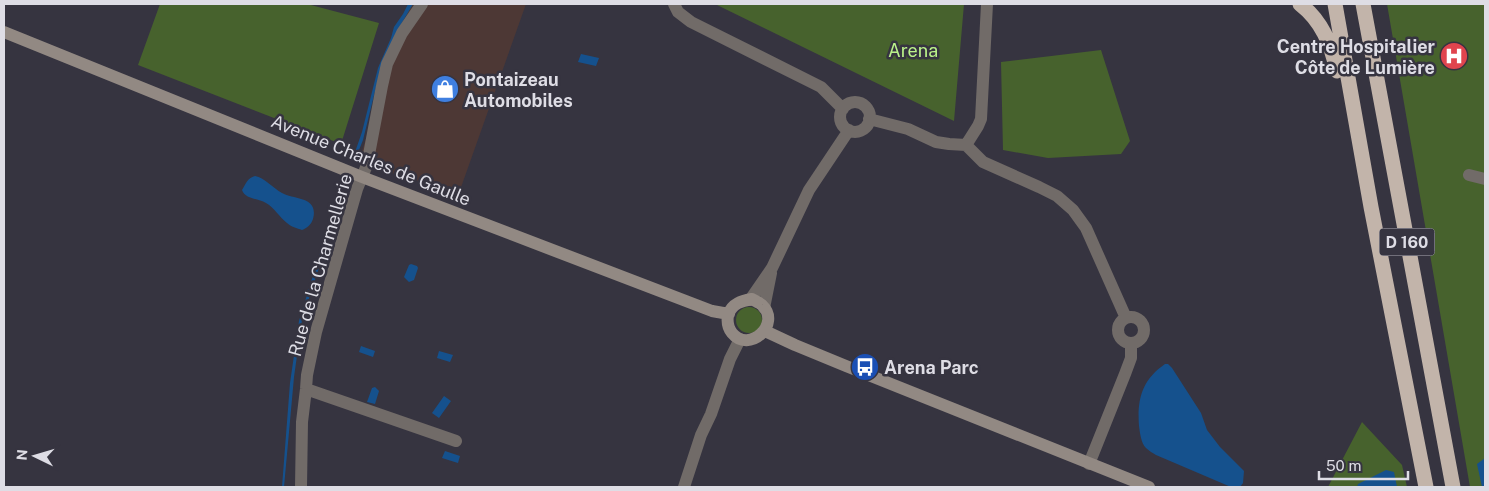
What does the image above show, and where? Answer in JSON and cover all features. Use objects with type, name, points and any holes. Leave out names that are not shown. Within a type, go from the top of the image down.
[{"type":"highway","points":[[1300,4],[1325,32],[1334,56],[1354,148],[1371,207]]},
{"type":"highway","name":"D 160","points":[[1334,4],[1371,207],[1426,487]]},
{"type":"highway","name":"D 160","points":[[1363,4],[1453,485]]},
{"type":"main road","name":"Avenue Charles de Gaulle","points":[[4,32],[362,176],[712,311],[728,314]]},
{"type":"main road","points":[[752,299],[764,308],[768,317],[768,324],[757,338],[740,339],[731,331],[728,314],[737,303],[743,300],[750,300],[752,299]]},
{"type":"main road","points":[[765,330],[795,345],[1149,487]]},
{"type":"street","name":"Rue de la Charmellerie","points":[[301,487],[302,422],[307,375],[316,332],[357,189],[367,165],[387,64],[402,33],[422,4]]},
{"type":"street","points":[[674,4],[678,12],[691,22],[821,87],[843,109]]},
{"type":"street","points":[[966,145],[981,119],[987,4]]},
{"type":"street","points":[[850,103],[859,103],[867,108],[869,119],[863,130],[853,132],[844,128],[840,119],[843,109],[850,103]]},
{"type":"street","points":[[869,119],[908,129],[936,142],[966,145],[983,162],[1051,193],[1073,210],[1086,228],[1126,318]]},
{"type":"street","points":[[750,300],[772,268],[808,190],[848,130]]},
{"type":"street","points":[[1469,175],[1485,179]]},
{"type":"street","points":[[764,308],[772,268]]},
{"type":"street","points":[[1130,316],[1142,321],[1145,329],[1142,338],[1135,343],[1131,343],[1122,340],[1118,332],[1120,323],[1130,316]]},
{"type":"street","points":[[684,487],[701,435],[711,414],[730,359],[740,339]]},
{"type":"street","points":[[1089,464],[1131,358],[1131,343]]},
{"type":"street","points":[[306,389],[456,441]]},
{"type":"shaded area","points":[[410,4],[526,4],[459,193],[358,163]]},
{"type":"green space","points":[[160,4],[307,4],[379,23],[341,144],[138,65]]},
{"type":"green space","name":"Arena","points":[[715,4],[964,4],[954,121]]},
{"type":"green space","points":[[1387,4],[1485,4],[1485,487],[1470,487]]},
{"type":"green space","points":[[1101,50],[1130,141],[1121,154],[1048,158],[1003,150],[1001,62]]},
{"type":"green space","points":[[749,307],[758,311],[762,320],[758,329],[749,333],[740,329],[736,320],[740,311]]},
{"type":"green space","points":[[1362,422],[1402,465],[1407,487],[1328,487]]},
{"type":"water","points":[[408,4],[413,4],[397,31],[379,75],[363,140],[355,160],[353,158],[362,132],[378,68],[394,27]]},
{"type":"water","points":[[581,54],[599,58],[596,66],[578,62]]},
{"type":"water","points":[[255,176],[282,193],[309,203],[314,212],[310,225],[302,230],[292,226],[263,201],[246,196],[242,190],[248,180]]},
{"type":"water","points":[[341,190],[344,191],[302,320],[294,377],[284,487],[282,487],[290,383],[299,321]]},
{"type":"water","points":[[411,264],[418,268],[414,280],[409,282],[404,277]]},
{"type":"water","points":[[361,346],[375,351],[373,357],[359,352]]},
{"type":"water","points":[[439,351],[453,355],[450,362],[437,358]]},
{"type":"water","points":[[1165,364],[1172,368],[1201,413],[1207,430],[1220,447],[1244,471],[1243,483],[1240,487],[1231,487],[1156,455],[1144,446],[1139,426],[1140,399],[1151,377]]},
{"type":"water","points":[[375,387],[379,391],[375,404],[367,402],[372,388]]},
{"type":"water","points":[[444,396],[451,401],[439,418],[432,413]]},
{"type":"water","points":[[445,451],[460,456],[458,463],[442,458]]},
{"type":"water","points":[[1485,458],[1485,487],[1482,487],[1477,464]]},
{"type":"water","points":[[1386,470],[1394,472],[1397,487],[1357,487],[1358,484]]},
{"type":"place","name":"Centre Hospitalier Côte de Lumière","points":[[1454,56]]},
{"type":"place","name":"Pontaizeau Automobiles","points":[[445,89]]},
{"type":"place","name":"Arena Parc","points":[[865,367]]}]
